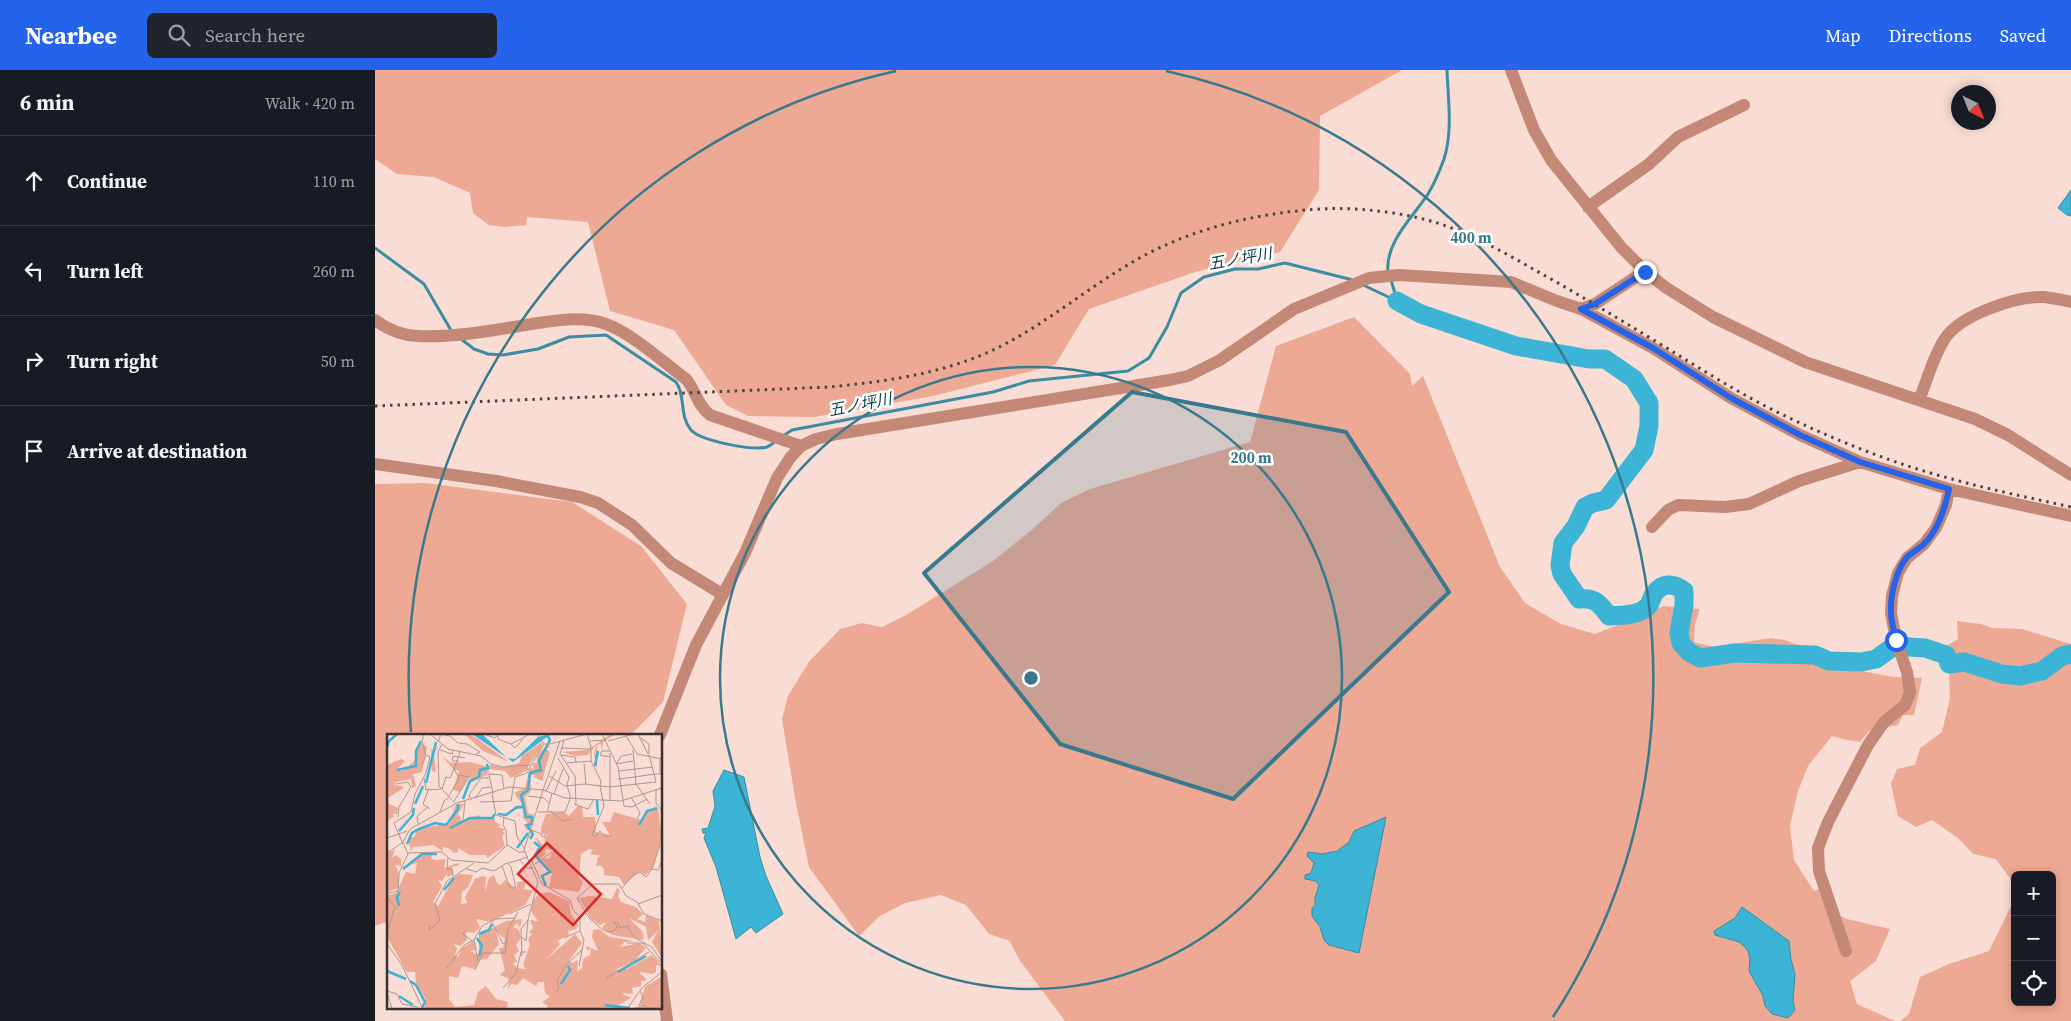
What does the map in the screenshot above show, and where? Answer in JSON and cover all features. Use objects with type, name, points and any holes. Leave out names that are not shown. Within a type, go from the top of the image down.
[{"type":"street","points":[[1511,70],[1534,130],[1551,160],[1621,247],[1645,272],[1688,303],[1805,362],[1975,419],[2008,435],[2071,475]]},
{"type":"street","points":[[1588,207],[1649,164],[1678,137],[1744,105]]},
{"type":"street","points":[[1581,309],[1595,304],[1645,272]]},
{"type":"street","points":[[375,320],[384,327],[416,336],[479,332],[573,319],[606,324],[625,334],[687,380],[694,389],[703,410],[710,415],[797,444],[837,434],[1160,382],[1187,376],[1220,360],[1283,315],[1345,287],[1376,277],[1399,275],[1511,282],[1581,309],[1653,348],[1731,398],[1800,435],[1860,462],[1949,489],[2071,516]]},
{"type":"street","points":[[1919,400],[1943,340],[1952,328],[1977,314],[2011,302],[2043,297],[2071,302]]},
{"type":"street","points":[[660,734],[696,645],[745,553],[777,478],[797,444]]},
{"type":"street","points":[[1652,527],[1667,510],[1678,504],[1725,507],[1749,504],[1799,481],[1860,462]]},
{"type":"street","points":[[375,464],[496,482],[589,500],[631,525],[671,564],[723,594]]},
{"type":"street","points":[[1846,950],[1819,871],[1818,848],[1828,822],[1868,745],[1885,722],[1905,705],[1910,692],[1907,672],[1896,640],[1891,613],[1892,596],[1898,572],[1907,558],[1924,544],[1936,528],[1946,505],[1949,489]]},
{"type":"street","points":[[663,990],[667,1021]]},
{"type":"highlighted area","points":[[1132,392],[1346,432],[1449,592],[1233,799],[1060,744],[924,573]]},
{"type":"shaded area","points":[[375,70],[1402,70],[1320,116],[1319,190],[1280,252],[1195,272],[1089,309],[1055,365],[933,396],[814,417],[748,416],[726,405],[674,330],[610,311],[588,222],[527,217],[526,225],[505,227],[489,225],[473,213],[470,193],[434,177],[397,174],[375,159]]},
{"type":"shaded area","points":[[1354,317],[1410,374],[1412,386],[1423,376],[1500,567],[1525,603],[1561,624],[1595,634],[1664,606],[1700,609],[1695,624],[1694,642],[1714,647],[1771,638],[1784,640],[1824,653],[1857,670],[1893,677],[1922,678],[1914,715],[1903,715],[1898,725],[1869,731],[1860,742],[1832,736],[1808,766],[1798,791],[1790,826],[1794,860],[1814,891],[1823,888],[1828,910],[1847,919],[1890,929],[1876,961],[1850,981],[1857,1004],[1895,1021],[1065,1021],[1018,958],[1010,941],[989,934],[966,905],[941,895],[905,903],[880,916],[859,936],[809,867],[796,803],[782,719],[788,696],[809,662],[840,629],[862,623],[882,627],[906,615],[993,561],[1061,503],[1090,489],[1250,442],[1276,346]]},
{"type":"shaded area","points":[[426,483],[572,502],[641,546],[687,604],[663,702],[632,734],[387,734],[387,922],[375,926],[375,484]]},
{"type":"shaded area","points":[[1957,621],[1981,624],[1992,628],[2022,629],[2071,644],[2071,1021],[1900,1021],[1909,1014],[1920,977],[1949,964],[1989,951],[2011,906],[2011,1006],[2056,1006],[2056,871],[2011,871],[2011,882],[1996,859],[1973,854],[1958,838],[1932,820],[1916,827],[1898,816],[1891,784],[1897,769],[1915,765],[1920,748],[1942,732],[1950,698],[1948,645],[1958,639]]},
{"type":"water","points":[[2071,190],[2071,216],[2058,208]]},
{"type":"water","points":[[724,770],[744,777],[760,857],[766,876],[783,914],[756,933],[751,927],[736,939],[716,867],[704,838],[706,833],[703,833],[702,829],[708,828],[715,806],[713,791]]},
{"type":"water","points":[[1386,817],[1359,953],[1329,945],[1324,940],[1320,927],[1312,916],[1312,908],[1315,905],[1319,885],[1316,881],[1305,879],[1305,875],[1311,873],[1314,863],[1307,856],[1308,852],[1322,854],[1337,851],[1349,842],[1354,831]]},
{"type":"water","points":[[1742,907],[1789,941],[1795,975],[1793,1001],[1795,1010],[1788,1018],[1772,1014],[1765,1006],[1763,996],[1749,971],[1750,959],[1748,951],[1744,946],[1739,942],[1715,935],[1714,931],[1735,918]]},
{"type":"waterway","points":[[1388,272],[1388,261],[1395,240],[1428,194],[1444,159],[1449,126],[1447,70]]},
{"type":"waterway","name":"五ノ坪川","points":[[375,248],[424,284],[452,332]]},
{"type":"waterway","name":"五ノ坪川","points":[[783,436],[792,430],[993,392],[1029,381],[1128,371],[1149,358],[1167,327],[1181,293],[1204,277],[1235,269],[1258,269],[1285,263],[1353,280]]},
{"type":"waterway","points":[[1391,280],[1397,300]]},
{"type":"waterway","name":"五ノ坪川","points":[[1363,285],[1397,301]]},
{"type":"waterway","points":[[1397,301],[1421,314],[1516,346],[1589,359],[1605,359],[1634,379],[1649,403],[1649,426],[1644,450],[1606,500],[1585,507],[1576,526],[1563,543],[1560,565],[1562,574],[1579,599],[1589,599],[1597,602],[1609,616],[1639,612],[1648,606],[1657,590],[1661,587],[1672,585],[1684,591],[1684,605],[1679,633],[1681,643],[1689,652],[1700,658],[1735,653],[1815,655],[1829,661],[1861,662],[1876,659],[1894,646],[1925,648],[1946,655],[1949,664],[1964,662],[2002,674],[2020,676],[2042,671],[2062,656],[2071,654]]},
{"type":"waterway","name":"五ノ坪川","points":[[461,339],[474,349],[488,354],[503,355],[538,349],[569,337],[606,335],[676,382],[681,393],[687,424],[697,434],[727,444],[751,448],[767,447],[776,441]]},
{"type":"railway","points":[[375,406],[829,387],[875,382],[919,374],[963,362],[1005,344],[1131,263],[1150,252],[1190,235],[1254,217],[1312,209],[1358,209],[1389,212],[1419,218],[1467,234],[1513,257],[1574,292],[1748,397],[1840,441],[1929,473],[1981,487],[2071,507]]},
{"type":"route","points":[[1645,272],[1595,304],[1581,309],[1653,348],[1731,398],[1800,435],[1860,462],[1949,489],[1946,505],[1936,528],[1924,544],[1907,558],[1898,572],[1892,596],[1891,613],[1896,640]]}]
